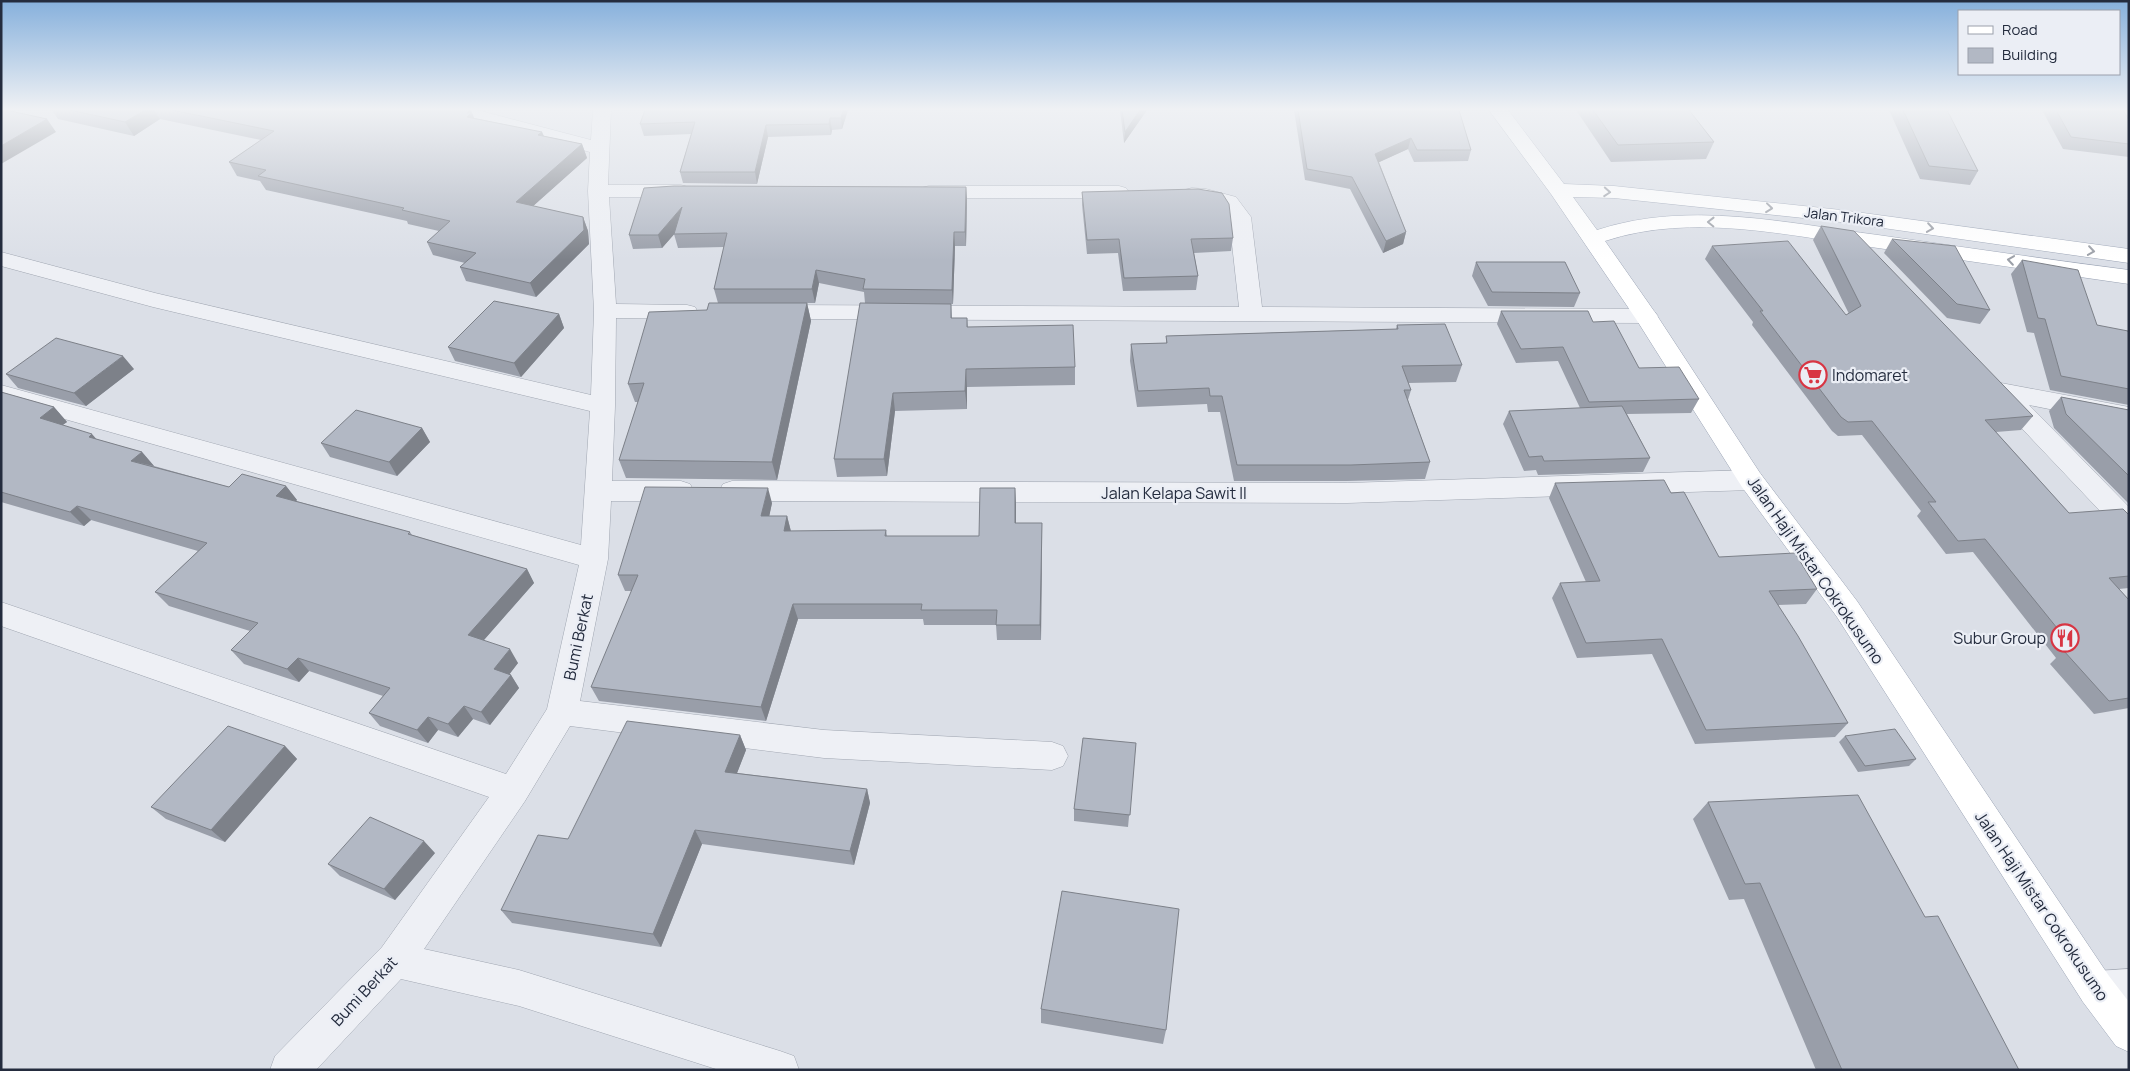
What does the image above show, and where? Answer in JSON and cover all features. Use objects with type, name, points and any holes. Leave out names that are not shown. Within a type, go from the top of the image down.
[{"type":"main road","name":"Jalan Haji Mistar Cokrokusumo","points":[[1535,160],[1646,316],[1751,480],[1847,609],[2112,988],[2129,1033]]},
{"type":"main road","name":"Jalan Trikora","points":[[1558,190],[1614,192],[1841,216],[2129,256]]},
{"type":"main road","name":"Jalan Trikora","points":[[1591,239],[1611,231],[1651,224],[1687,221],[1736,222],[2129,277]]},
{"type":"street","name":"Bumi Berkat","points":[[289,1070],[395,960],[513,791],[562,712],[594,559],[603,406],[605,311],[598,190],[599,160]]},
{"type":"street","points":[[598,190],[697,191]]},
{"type":"street","points":[[906,192],[1134,192]]},
{"type":"street","points":[[1172,193],[1206,195],[1229,201],[1240,217],[1251,314]]},
{"type":"street","points":[[1854,238],[1880,266]]},
{"type":"street","points":[[1,259],[153,300],[603,406]]},
{"type":"street","points":[[605,311],[704,312]]},
{"type":"street","points":[[754,312],[1646,316]]},
{"type":"street","points":[[2129,416],[1994,384],[2129,524]]},
{"type":"street","points":[[1,393],[594,559]]},
{"type":"street","name":"Jalan Kelapa Sawit II","points":[[598,491],[1347,493],[1751,480]]},
{"type":"street","points":[[1,614],[513,791]]},
{"type":"street","points":[[562,712],[824,744],[1052,756]]},
{"type":"street","points":[[395,960],[519,988],[780,1070]]},
{"type":"building","points":[[232,160],[564,160],[516,202],[583,217],[584,230],[530,283],[460,267],[476,253],[427,242],[450,221],[402,210],[404,208],[258,176],[266,170],[229,162]]},
{"type":"building","points":[[684,160],[758,160],[755,172],[680,172]]},
{"type":"building","points":[[1306,160],[1377,160],[1406,232],[1386,241],[1352,177],[1307,169]]},
{"type":"building","points":[[1926,160],[1972,160],[1978,171],[1929,166]]},
{"type":"building","points":[[674,186],[966,187],[965,232],[954,232],[952,290],[863,289],[865,279],[816,270],[812,289],[714,289],[727,233],[674,234],[682,207],[658,235],[629,235],[644,188]]},
{"type":"building","points":[[1198,189],[1222,193],[1229,204],[1233,238],[1191,239],[1198,276],[1124,278],[1119,239],[1087,240],[1082,192]]},
{"type":"building","points":[[1821,226],[1854,231],[2033,416],[1985,420],[2069,513],[2123,509],[2129,515],[2129,576],[2109,578],[2129,600],[2129,698],[2109,701],[2064,651],[2074,649],[1985,539],[1958,541],[1928,502],[1936,502],[1872,421],[1848,422],[1841,417],[1760,311],[1763,311],[1712,246],[1788,241],[1846,315],[1861,306]]},
{"type":"building","points":[[1892,239],[1955,246],[1990,310],[1957,304]]},
{"type":"building","points":[[2022,260],[2078,270],[2097,325],[2128,331],[2129,389],[2061,376],[2045,319],[2038,318]]},
{"type":"building","points":[[1476,262],[1565,262],[1580,293],[1492,292]]},
{"type":"building","points":[[494,301],[559,314],[514,363],[448,347]]},
{"type":"building","points":[[709,303],[807,303],[772,462],[619,460],[644,383],[628,384],[649,312],[707,310]]},
{"type":"building","points":[[860,303],[951,304],[951,318],[967,318],[967,327],[1073,325],[1075,367],[966,369],[965,391],[893,393],[884,459],[834,459]]},
{"type":"building","points":[[1501,311],[1588,311],[1593,322],[1614,321],[1639,368],[1679,367],[1699,399],[1589,402],[1563,347],[1521,349]]},
{"type":"building","points":[[1445,324],[1462,365],[1402,366],[1411,390],[1404,390],[1430,462],[1351,465],[1237,465],[1222,396],[1210,396],[1209,388],[1138,391],[1131,344],[1167,343],[1166,336],[1398,329],[1397,325]]},
{"type":"building","points":[[56,338],[123,356],[74,393],[6,374]]},
{"type":"building","points":[[1,392],[54,407],[40,418],[92,434],[89,437],[142,452],[131,461],[229,487],[242,474],[286,486],[276,496],[410,532],[408,534],[527,569],[468,635],[510,649],[494,669],[511,675],[481,712],[464,706],[448,724],[428,717],[417,730],[369,713],[390,688],[298,658],[287,669],[231,650],[258,623],[155,592],[207,543],[77,506],[70,512],[1,492]]},
{"type":"building","points":[[2061,397],[2129,410],[2129,476],[2066,414]]},
{"type":"building","points":[[1622,406],[1650,458],[1544,461],[1542,456],[1529,457],[1509,411]]},
{"type":"building","points":[[356,410],[422,428],[389,462],[321,443]]},
{"type":"building","points":[[1664,480],[1671,493],[1684,492],[1719,557],[1795,553],[1817,589],[1769,591],[1798,636],[1848,723],[1706,730],[1662,639],[1586,643],[1560,583],[1600,581],[1555,483]]},
{"type":"building","points":[[645,487],[768,488],[761,516],[787,516],[784,531],[886,530],[885,536],[979,536],[980,488],[1015,488],[1015,523],[1042,523],[1040,625],[996,625],[997,610],[921,610],[922,604],[793,604],[761,707],[591,687],[638,575],[618,575]]},
{"type":"building","points":[[627,721],[740,735],[725,772],[867,789],[850,851],[695,830],[653,934],[501,910],[538,835],[568,839]]},
{"type":"building","points":[[228,726],[285,746],[211,830],[151,807]]},
{"type":"building","points":[[1895,729],[1916,759],[1865,766],[1845,736]]},
{"type":"building","points":[[1083,738],[1136,743],[1130,815],[1074,809]]},
{"type":"building","points":[[1858,795],[1925,917],[1938,916],[2019,1070],[1842,1070],[1760,883],[1745,884],[1708,802]]},
{"type":"building","points":[[370,817],[424,841],[384,889],[328,864]]},
{"type":"building","points":[[1062,891],[1179,909],[1166,1030],[1041,1009]]},
{"type":"place","name":"Indomaret","points":[[1813,375]]},
{"type":"place","name":"Subur Group","points":[[2065,638]]}]
